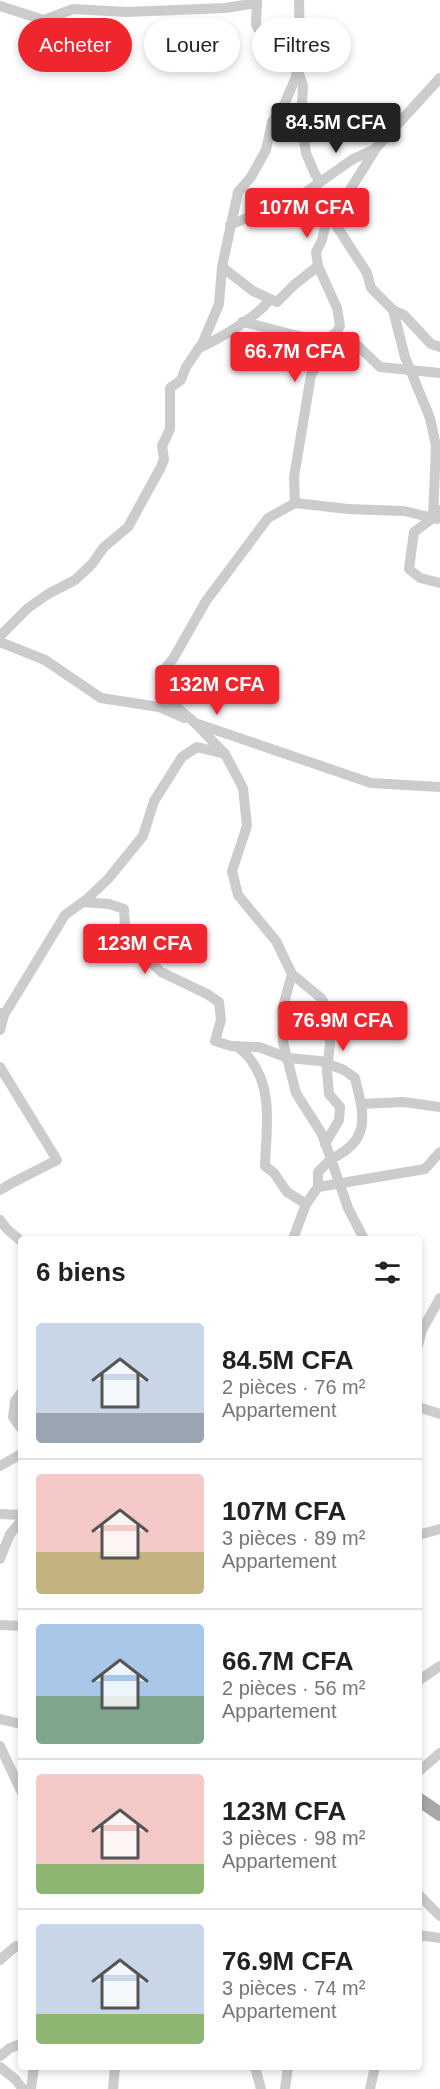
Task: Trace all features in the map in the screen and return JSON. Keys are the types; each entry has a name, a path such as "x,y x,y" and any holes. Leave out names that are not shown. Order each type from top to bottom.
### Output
{"main road":[{"path":"422,1802 440,1814"}],"street":[{"path":"299,0 299,18"},
{"path":"0,6 44,20 74,9 127,12 225,8 257,2 256,18"},
{"path":"0,636 28,608 75,580 92,564 104,547 135,518 164,459 162,446 170,429 170,388 181,380 219,304 222,267 238,192 251,177 266,150 272,122 284,105 296,72"},
{"path":"299,72 303,86 301,120 306,153 320,182"},
{"path":"295,503 294,477 311,375 340,326 337,308 318,266 316,252 322,240 328,213 348,193 375,149 440,78"},
{"path":"230,225 247,218 262,206 296,199 353,159 375,149"},
{"path":"296,199 328,213 367,273 371,288 393,310 404,315 431,344 440,347"},
{"path":"222,267 253,291 277,302 318,266"},
{"path":"198,349 214,342 263,309 269,300"},
{"path":"393,310 410,370 430,418 436,446 438,516"},
{"path":"242,322 284,331 305,339 326,341 334,334"},
{"path":"334,334 357,345 380,367 440,373"},
{"path":"326,1144 339,1120 340,1107 329,1094 327,1064 330,1044 330,1012 321,998 292,974 276,942 238,895 232,871 248,825 243,788 225,754 171,702 171,678 163,671 173,659 206,601 268,518 295,503 348,510 404,511 438,516"},
{"path":"438,516 414,532 409,569 420,578 440,583"},
{"path":"0,642 45,660 101,698 159,707 195,723 371,783 440,787"},
{"path":"0,1030 2,1014 65,915 108,879 143,836 154,801 182,758 197,747 225,754"},
{"path":"83,902 109,904 124,909 125,928 129,941 161,972 219,1002 221,1020 215,1041 237,1046 259,1047 288,1058 320,1061 354,1078 363,1110 360,1136 347,1152 332,1159 318,1172 318,1187 306,1204 294,1236"},
{"path":"292,974 282,1010 283,1042 296,1093 312,1116 326,1144 348,1208 362,1236"},
{"path":"237,1046 251,1060 264,1084 267,1119 265,1166 274,1173 287,1192 306,1204"},
{"path":"0,1067 57,1161 0,1190"},
{"path":"361,1104 403,1102 440,1107"},
{"path":"318,1187 425,1169 440,1152"},
{"path":"0,1220 18,1238"},
{"path":"422,1330 440,1298"},
{"path":"18,1397 15,1401 13,1418 18,1424"},
{"path":"422,1408 440,1414"},
{"path":"0,1466 18,1456"},
{"path":"0,1514 18,1515"},
{"path":"0,1559 10,1534 18,1525"},
{"path":"422,1533 440,1529"},
{"path":"0,1625 18,1626"},
{"path":"422,1678 440,1666"},
{"path":"0,1719 18,1723"},
{"path":"0,1746 18,1785"},
{"path":"422,1769 440,1753"},
{"path":"422,1898 440,1916"},
{"path":"422,1936 440,1938"},
{"path":"0,1960 16,1946 18,1947"},
{"path":"0,2056 18,2045"},
{"path":"0,2067 23,2089"},
{"path":"31,2089 34,2070"},
{"path":"113,2089 115,2070"},
{"path":"256,2070 261,2089"},
{"path":"285,2089 288,2070"},
{"path":"370,2089 374,2070"}]}
